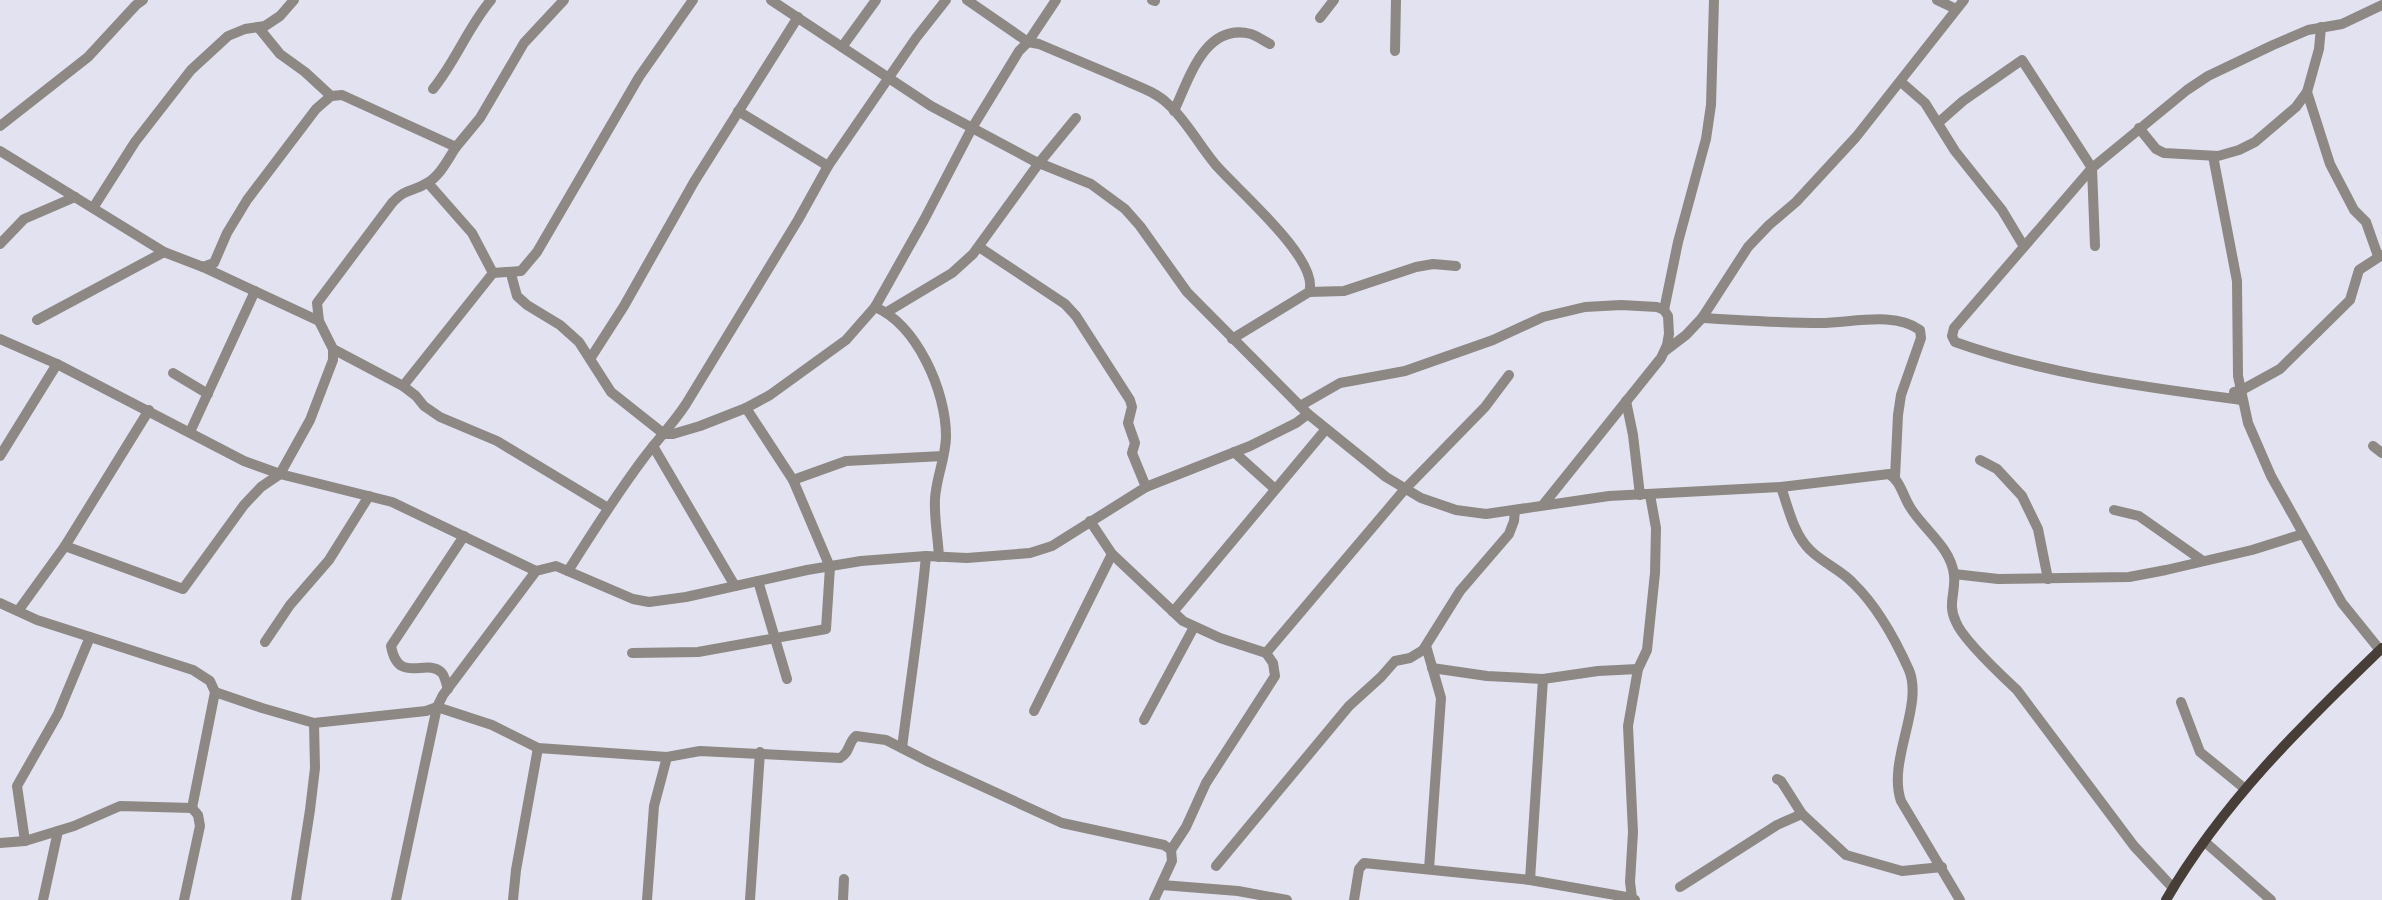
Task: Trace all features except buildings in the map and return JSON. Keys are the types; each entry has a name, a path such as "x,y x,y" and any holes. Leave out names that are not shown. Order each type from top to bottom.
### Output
{"main road":[{"path":"2166,900 2244,788 2272,756 2381,649"}],"street":[{"path":"93,208 134,142 191,70 228,36 245,29 265,26 280,16 294,0"},
{"path":"433,89 448,71 477,16 491,0"},
{"path":"64,546 183,589 244,504 261,487 280,474 310,420 325,385 333,360 333,349 319,321 317,303 392,203 402,192 428,183 438,174 456,147 480,118 524,43 564,0"},
{"path":"493,274 511,274 521,271 537,252 639,77 693,0"},
{"path":"771,0 931,106 1039,163 1091,184 1125,209 1140,226 1187,292 1308,414 1386,478 1421,498 1456,510 1486,514 1609,496 1781,487 1889,474 1895,477"},
{"path":"842,47 876,0"},
{"path":"568,571 608,508 653,446 664,434 686,404 798,220 828,166 889,78 946,0"},
{"path":"967,0 1028,42 1039,44 1151,92 1169,104 1214,164 1245,198 1276,224 1296,253 1310,281 1309,292"},
{"path":"511,274 517,296 527,305 560,325 579,342 612,392 664,434 673,434 700,426 746,408 775,392 846,340 875,306 924,220 972,128 1019,51 1028,42 1056,0"},
{"path":"1320,18 1334,0"},
{"path":"1396,0 1396,51"},
{"path":"1664,310 1678,242 1706,139 1711,105 1714,0"},
{"path":"1937,0 1956,10"},
{"path":"1665,351 1686,335 1702,318 1756,237 1796,202 1856,137 1901,82 1964,0"},
{"path":"0,126 88,57 136,2"},
{"path":"2307,92 2330,164 2354,210 2366,222 2380,256 2359,270 2350,300 2280,369 2241,395 2212,396 2112,383 2015,362 1955,342 1952,336 1954,328 2024,245 2092,168 2139,128 2208,76 2308,30 2342,24 2381,9"},
{"path":"590,359 738,111 798,17"},
{"path":"258,27 280,54 305,72 331,96"},
{"path":"2139,128 2156,149 2164,153 2212,156 2238,150 2255,142 2296,107 2307,92 2319,49 2321,27"},
{"path":"1174,111 1202,52 1216,38 1225,34 1250,34 1270,44"},
{"path":"1938,123 1963,101 2022,60 2092,168 2095,246"},
{"path":"1901,82 1925,103 1955,151 2002,210 2024,245"},
{"path":"203,267 214,263 227,233 247,200 316,109 331,96 342,95 456,147"},
{"path":"738,111 828,166"},
{"path":"887,312 952,273 979,247 1039,163 1076,118"},
{"path":"0,151 164,252 203,267 319,321"},
{"path":"2212,156 2237,281 2241,395 2257,446 2303,534 2342,603 2353,619 2381,649"},
{"path":"428,183 472,233 493,274"},
{"path":"0,244 24,219 75,197"},
{"path":"979,247 1065,304 1076,316 1130,400 1132,408 1128,423 1135,443 1132,453 1146,487"},
{"path":"37,320 164,252"},
{"path":"1232,339 1309,292 1344,291 1416,267 1433,264 1456,266"},
{"path":"404,386 493,274"},
{"path":"190,432 255,291"},
{"path":"1300,406 1340,383 1405,371 1493,340 1543,317 1557,313 1585,307 1621,305 1657,307 1664,310 1668,316 1669,334 1665,351 1657,365 1626,401 1543,505"},
{"path":"875,306 887,312 894,318 916,344 934,378 943,404 946,437 935,500 939,557"},
{"path":"1702,318 1821,323 1888,321 1912,324 1920,330 1921,338 1901,394 1898,415 1895,477 1910,508 1949,559 1954,574 1950,605 1956,625 1997,672 2017,690 2134,846 2173,888"},
{"path":"0,339 57,364 244,461 280,474 392,502 536,571"},
{"path":"333,349 404,386 416,396 424,406 440,417 497,441 608,508"},
{"path":"0,456 57,364"},
{"path":"173,373 208,394"},
{"path":"1266,653 1405,489 1485,407 1509,376"},
{"path":"1354,900 1359,869 1364,863 1530,880 1633,899 1630,882 1632,800 1628,726 1638,669 1647,650 1655,573 1656,528 1645,495 1626,401"},
{"path":"632,653 698,652 774,637 826,629 830,567 793,480 746,408"},
{"path":"18,611 64,546 148,410"},
{"path":"396,900 437,707 448,689 536,571 556,566 633,599 649,602 686,597 861,561 926,556 967,558 1030,553 1052,546 1146,487 1234,452 1296,423 1308,414"},
{"path":"1173,612 1326,429"},
{"path":"653,446 735,586"},
{"path":"2373,446 2382,453"},
{"path":"1234,452 1275,489"},
{"path":"793,480 846,461 942,456"},
{"path":"1980,460 1997,469 2022,496 2038,529 2048,579"},
{"path":"1781,487 1791,516 1809,550 1854,583 1893,637 1909,671 1913,681 1912,698 1904,734 1898,792 1960,900"},
{"path":"265,642 290,605 329,560 369,496"},
{"path":"1216,866 1349,706 1381,677 1395,661 1414,656 1426,646 1460,591 1509,534 1514,521 1514,510"},
{"path":"2114,510 2139,516 2202,561"},
{"path":"1090,521 1112,554 1173,612 1194,627 1220,638 1266,653 1273,663 1275,676 1206,783 1186,827 1171,850 1172,861 1154,900"},
{"path":"1954,574 1994,579 2129,577 2252,550 2303,534"},
{"path":"448,689 442,673 439,670 408,668 398,665 395,661 391,646 464,536"},
{"path":"1034,711 1112,554"},
{"path":"902,748 911,671 920,617 926,556"},
{"path":"758,582 787,679"},
{"path":"0,603 37,620 194,670 210,681 215,692 192,808"},
{"path":"1144,720 1194,627"},
{"path":"25,841 17,786 58,714 90,637"},
{"path":"1426,646 1441,698 1429,869"},
{"path":"1432,668 1487,676 1543,679 1598,671 1638,669"},
{"path":"1530,880 1543,679"},
{"path":"215,692 262,708 314,723 412,714 437,707 492,725 538,748 667,757 700,751 760,752 840,758 847,752 852,739 862,736 886,740 1062,822 1147,840 1164,845 1171,850"},
{"path":"2181,702 2200,752 2244,788"},
{"path":"296,900 315,768 314,723"},
{"path":"513,900 517,863 538,748"},
{"path":"750,900 760,752"},
{"path":"647,900 654,806 667,757"},
{"path":"1777,779 1780,781 1802,814 1846,855 1902,871 1942,867"},
{"path":"0,843 25,841 58,831 120,806 192,808 198,815 200,826 184,900"},
{"path":"1680,887 1777,825 1802,814"},
{"path":"43,900 58,831"},
{"path":"2205,842 2271,900"},
{"path":"843,900 844,879"},
{"path":"1162,885 1238,891 1287,900"}]}
